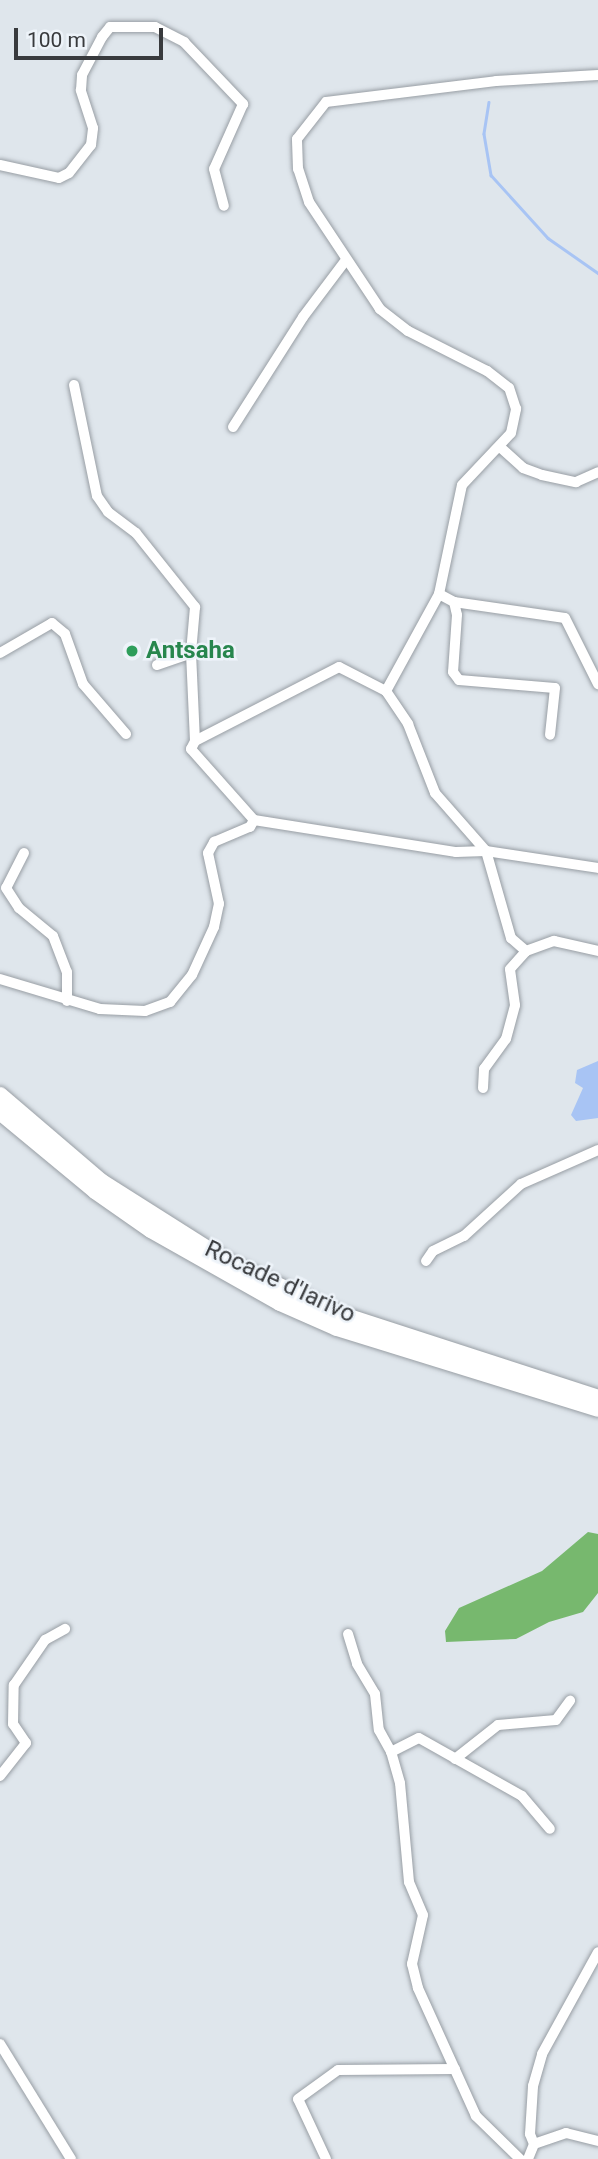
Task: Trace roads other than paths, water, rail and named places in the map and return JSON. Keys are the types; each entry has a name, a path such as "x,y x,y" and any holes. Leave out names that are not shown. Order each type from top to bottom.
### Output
{"main road":[{"name":"Rocade d'Iarivo","path":"0,1095 102,1182 228,1262 337,1313 598,1398"},
{"name":"Rocade d'Iarivo","path":"0,1112 95,1191 151,1230 281,1303 337,1328 598,1409"}],"street":[{"path":"0,165 59,178 69,173 91,145 93,128 81,90 82,75 102,37 110,27 155,27 184,42 243,104 214,169 224,206"},
{"path":"386,691 439,594 462,485 500,447 515,421 516,409 509,388 487,371 393,321 346,260 309,202 298,169 297,139 326,102 496,81 598,75"},
{"path":"233,427 303,317 346,260"},
{"path":"74,385 97,496 108,512 136,533 195,607 191,653 195,741 191,750 254,820 456,852 486,851 598,868"},
{"path":"500,447 523,468 542,475 576,482 598,472"},
{"path":"439,594 454,602 565,618 598,684"},
{"path":"454,602 453,673 460,680 555,688 550,734"},
{"path":"0,653 52,624 65,634 83,684 126,734"},
{"path":"157,665 191,653"},
{"path":"195,741 339,667 386,691 408,724 435,793 486,851 511,938 526,951"},
{"path":"0,979 82,1007 134,1012 170,1002 192,975 214,927 219,904 208,853 214,842 250,827 254,820"},
{"path":"24,853 6,888 19,908 53,936 67,972 67,1001"},
{"path":"483,1088 484,1069 506,1039 515,1005 510,969 526,951 554,941 598,951"},
{"path":"426,1261 433,1251 464,1236 521,1184 598,1150"},
{"path":"0,1776 26,1743 13,1724 14,1685 45,1640 65,1629"},
{"path":"348,1634 357,1664 375,1694 379,1730 391,1752 400,1783 407,1872 423,1915 412,1964 418,1988 476,2116 520,2159"},
{"path":"455,1759 498,1725 556,1720 570,1701"},
{"path":"391,1752 419,1738 522,1796 550,1829"},
{"path":"528,2159 534,2144 530,2134 533,2086 542,2054 598,1952"},
{"path":"0,2044 71,2159"},
{"path":"326,2159 298,2099 338,2070 455,2069"},
{"path":"534,2144 565,2133 598,2141"}],"water":[{"path":"598,1061 598,1118 576,1121 571,1115 583,1088 575,1083 577,1070"}],"waterway":[{"path":"489,102 484,134 491,175 548,238 598,273"}],"place":[{"name":"Antsaha","path":"132,651"}]}
